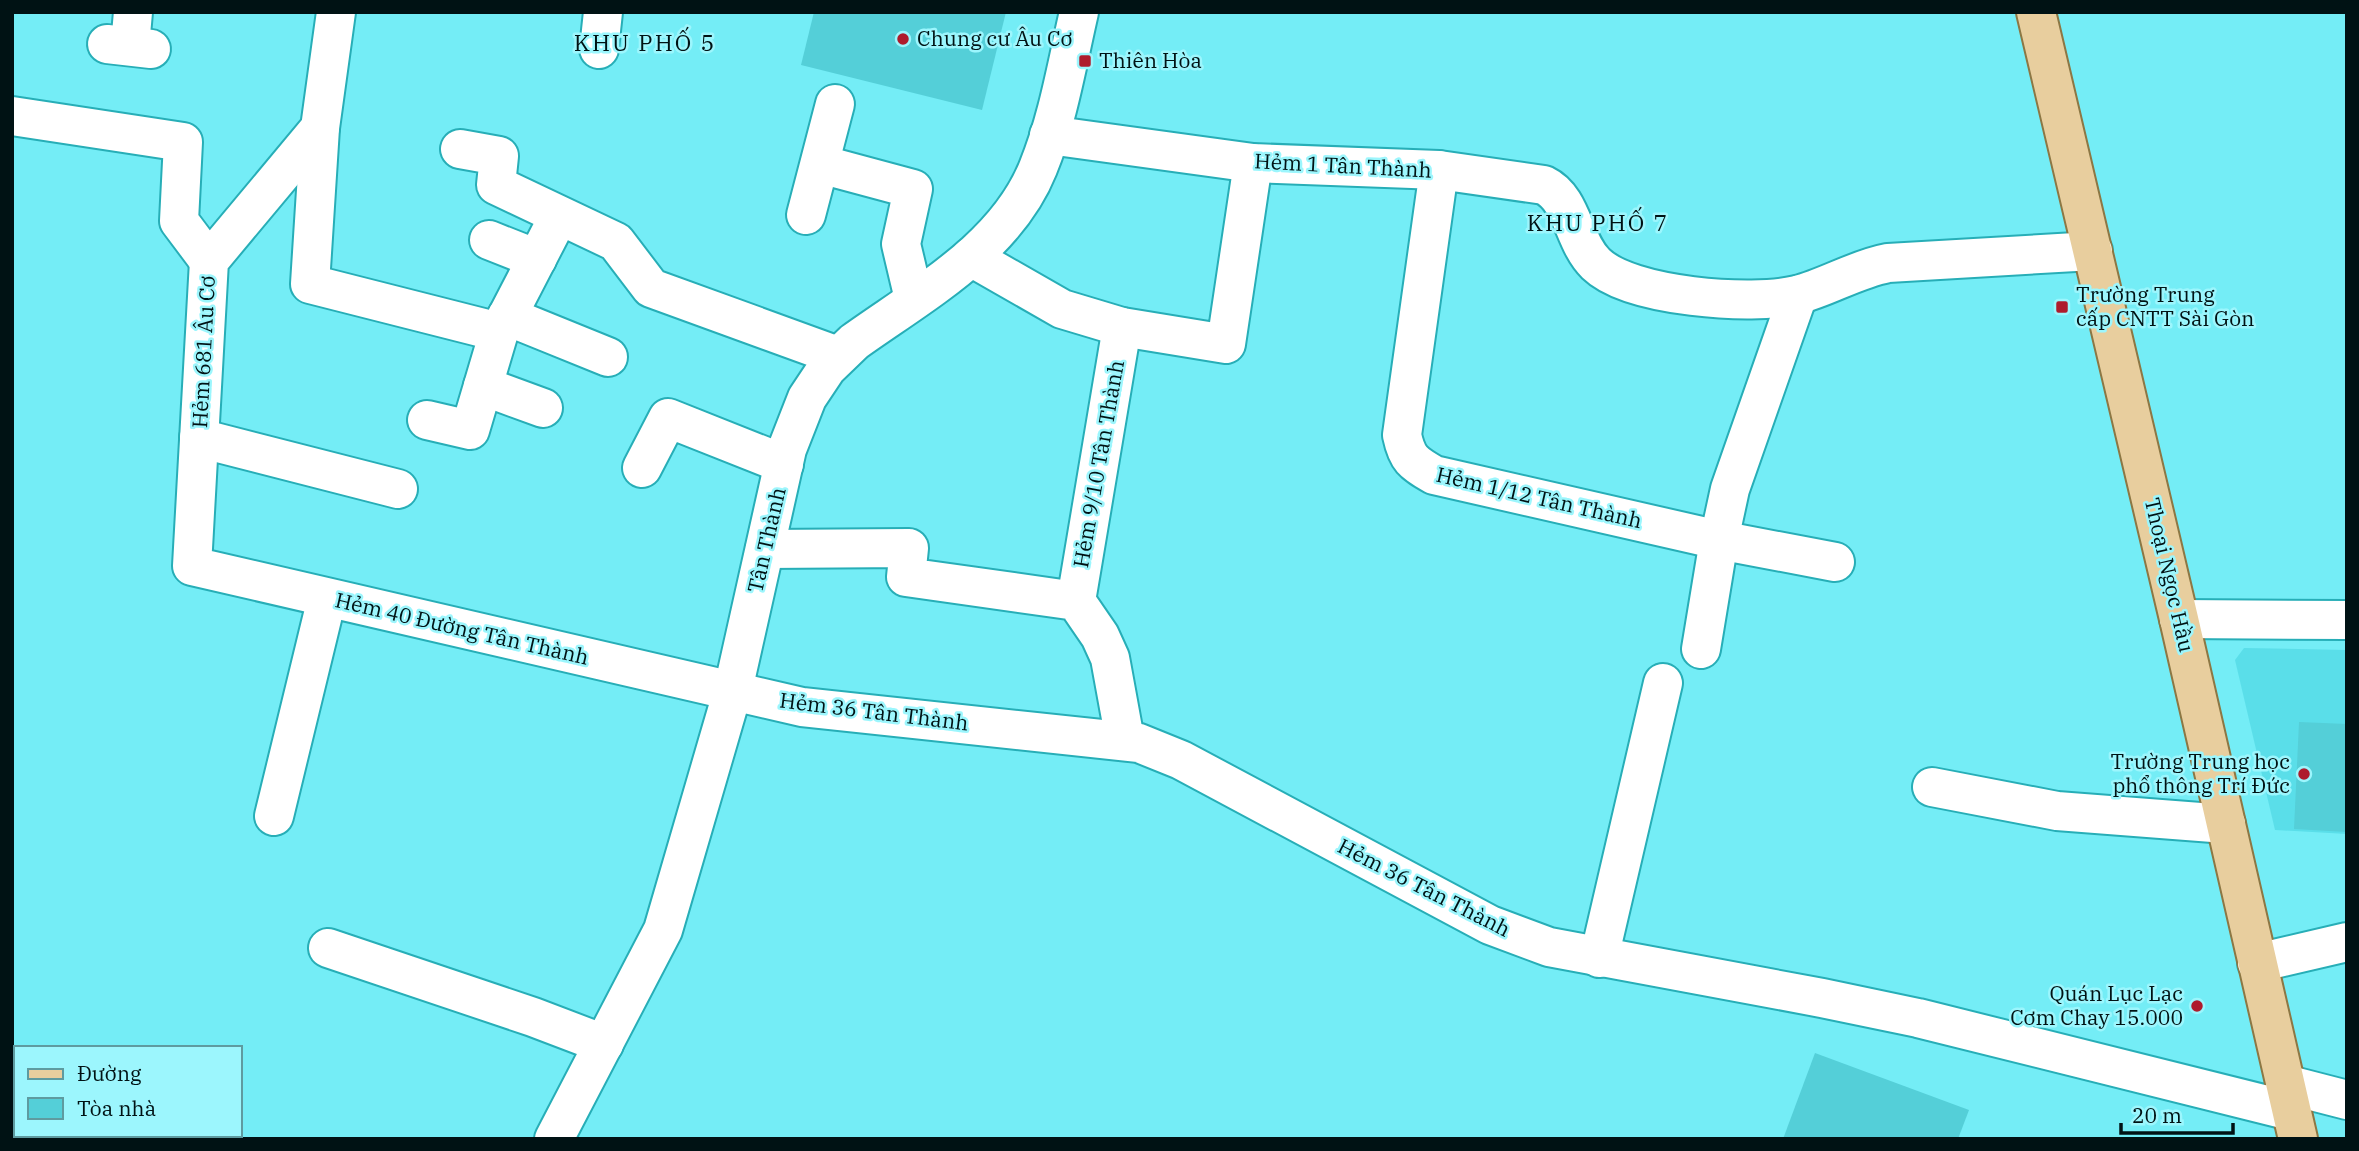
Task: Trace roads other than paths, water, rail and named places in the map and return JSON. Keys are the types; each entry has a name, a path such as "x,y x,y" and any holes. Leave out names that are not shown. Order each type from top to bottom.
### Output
{"main road":[{"name":"Thoại Ngọc Hầu","path":"2036,12 2179,618 2291,1111"}],"street":[{"path":"336,12 320,128 310,284 503,324 608,358"},
{"name":"Tân Thành","path":"554,1139 657,944 668,916 733,690 784,464 807,398 838,356 971,257 1013,213 1038,169 1079,12"},
{"path":"806,215 835,104"},
{"path":"12,116 183,142 179,221 209,261"},
{"name":"Hẻm 681 Âu Cơ","path":"192,566 209,261 320,128"},
{"name":"Hẻm 1 Tân Thành","path":"1049,135 1253,163 1439,170 1544,185 1553,189 1594,262 1614,276 1645,286 1712,299 1757,301 1798,295"},
{"path":"460,149 499,156 496,185 616,242 651,288 838,356"},
{"path":"971,257 1062,309 1122,327 1226,344 1253,163"},
{"path":"820,164 913,189 901,244 914,299"},
{"name":"Hẻm 1/12 Tân Thành","path":"1439,170 1402,435 1406,454 1417,466 1434,475 1719,540 1835,562"},
{"path":"427,420 470,430 503,324 559,216"},
{"path":"489,240 537,259"},
{"path":"1701,649 1730,489 1798,295 1888,263 2093,251"},
{"name":"Hẻm 9/10 Tân Thành","path":"1076,601 1122,327"},
{"path":"483,386 543,408"},
{"path":"642,468 668,418 784,464"},
{"path":"199,438 398,489"},
{"path":"765,549 909,548 906,577 1076,601 1100,636 1110,658 1125,740"},
{"name":"Hẻm 40 Đường Tân Thành","path":"192,566 733,690"},
{"path":"274,816 327,598"},
{"path":"2179,618 2347,620"},
{"path":"1599,958 1663,683"},
{"name":"Hẻm 36 Tân Thành","path":"733,690 802,706 1125,740 1154,748 1490,925 1549,947 1919,1018 2291,1111 2347,1100"},
{"path":"1932,787 2072,813 2226,824"},
{"path":"2257,963 2347,942"},
{"path":"328,948 533,1017 604,1044"}],"place":[{"name":"Chung cư Âu Cơ","path":"903,39"},
{"name":"Thiên Hòa","path":"1085,61"},
{"name":"Trường Trung cấp CNTT Sài Gòn","path":"2062,307"},
{"name":"Trường Trung học phổ thông Trí Đức","path":"2304,774"},
{"name":"Quán Lục Lạc Cơm Chay 15.000","path":"2197,1006"}],"district":[{"name":"KHU PHỐ 5","path":"645,43"},
{"name":"KHU PHỐ 7","path":"1598,223"}]}
